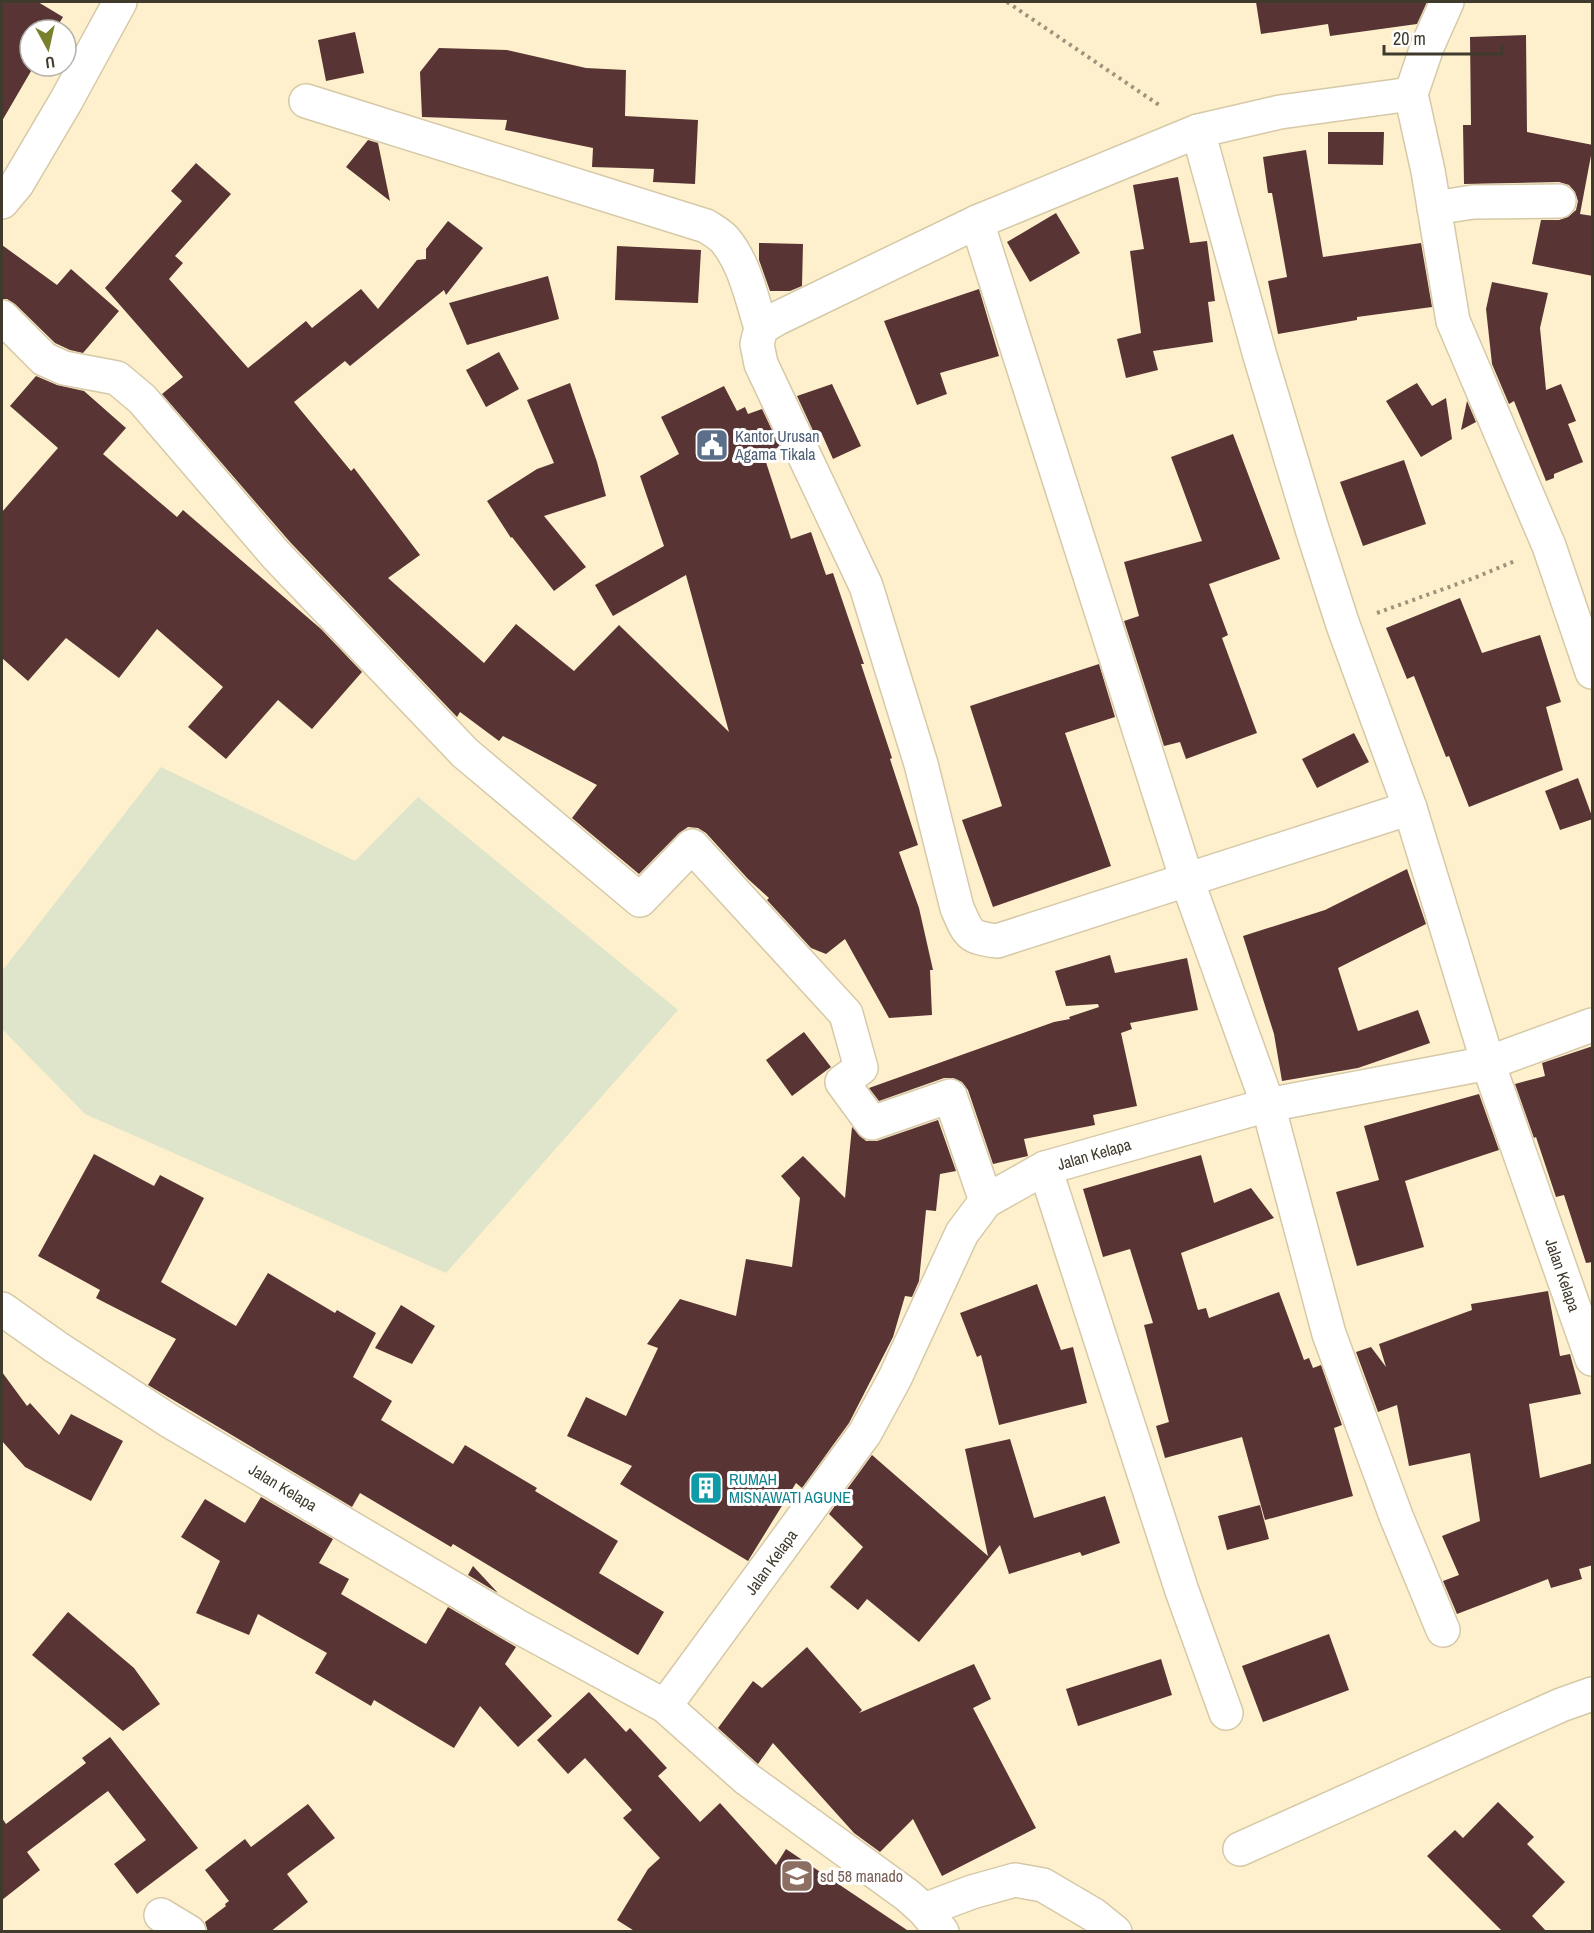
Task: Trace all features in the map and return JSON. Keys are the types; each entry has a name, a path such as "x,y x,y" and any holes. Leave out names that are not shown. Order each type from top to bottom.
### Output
{"street":[{"path":"2,202 17,184 66,101 120,2"},
{"path":"1447,2 1427,47 1411,94 1434,208 1453,321 1549,546 1593,672"},
{"path":"761,328 977,222 1198,131 1280,112 1411,94"},
{"path":"306,101 706,226 724,238 734,253 745,279 761,328 757,344 761,364 866,585 921,764 957,908 965,927 976,938 997,941 1410,808"},
{"path":"1198,131 1260,356 1343,625 1410,808 1488,1063 1593,1025"},
{"path":"1434,208 1473,202 1559,201"},
{"path":"977,222 1187,880 1268,1105 1329,1334 1396,1516 1443,1630"},
{"path":"2,317 44,358 64,368 117,378 142,399 276,555 465,753 640,900 692,846 846,1014 861,1068 842,1082 872,1123 950,1096 986,1201"},
{"name":"Jalan Kelapa","path":"665,1706 865,1433 895,1378 962,1233 986,1201 1045,1168 1268,1105 1488,1063 1593,1359"},
{"path":"1045,1168 1182,1591 1226,1713"},
{"name":"Jalan Kelapa","path":"2,1309 168,1420 517,1626 665,1706 747,1779 933,1921"},
{"path":"1240,1849 1561,1705 1593,1694"},
{"path":"933,1921 972,1892 1015,1880 1043,1885 1094,1915 1115,1932"},
{"path":"161,1915 189,1932"}],"path":[{"path":"1006,2 1198,131"},
{"path":"1343,625 1474,578 1549,546"}],"green space":[{"path":"161,767 355,861 418,797 678,1010 446,1273 85,1114 2,1029 2,971"}],"building":[{"path":"2,2 38,2 63,17 18,18 18,78 27,78 2,121"},
{"path":"1256,2 1427,2 1417,24 1330,36 1328,24 1261,34"},
{"path":"355,32 364,73 326,81 318,40"},
{"path":"1526,35 1527,132 1593,145 1580,214 1593,216 1593,276 1532,264 1541,220 1559,220 1568,217 1576,210 1578,201 1569,185 1559,182 1464,184 1463,125 1471,125 1470,37"},
{"path":"439,48 507,50 586,68 626,70 625,116 698,120 695,184 653,182 654,169 592,167 593,148 505,130 507,120 422,117 420,72"},
{"path":"1328,132 1384,132 1383,165 1328,164"},
{"path":"368,140 378,143 390,201 346,167"},
{"path":"1306,150 1323,257 1421,243 1432,307 1357,317 1357,320 1278,334 1268,281 1287,277 1272,193 1268,193 1263,157"},
{"path":"196,163 231,194 175,256 183,263 169,279 248,368 306,321 312,328 361,289 378,309 417,260 426,259 426,249 448,221 483,248 446,295 444,290 350,366 345,361 294,402 351,471 354,468 420,555 388,578 484,663 516,624 574,671 619,625 729,732 686,575 613,616 595,585 664,546 640,476 679,454 661,417 724,386 737,411 745,407 748,414 762,409 780,447 763,453 791,539 811,532 826,575 833,573 864,664 861,664 918,845 899,852 919,908 933,970 930,970 932,1015 889,1018 845,939 826,954 811,948 767,900 769,898 748,879 706,833 698,828 688,827 679,833 639,874 572,818 597,785 503,736 499,741 460,712 457,717 290,542 162,394 183,377 105,288 182,201 171,191"},
{"path":"1178,177 1190,243 1207,241 1215,301 1208,302 1213,342 1153,351 1158,370 1126,378 1117,339 1141,333 1130,251 1144,249 1133,185"},
{"path":"1056,213 1080,253 1030,282 1007,242"},
{"path":"759,243 803,244 802,286 790,291 770,291 759,260"},
{"path":"2,245 57,285 71,269 119,311 83,353 55,343 15,304 2,299"},
{"path":"617,246 701,250 698,303 615,300"},
{"path":"548,276 559,319 467,345 449,303"},
{"path":"1492,282 1548,293 1540,328 1546,390 1561,384 1576,421 1568,424 1583,462 1554,474 1554,478 1546,481 1514,401 1509,404 1492,364 1486,309"},
{"path":"979,289 999,356 940,373 947,394 917,405 884,321"},
{"path":"499,352 519,389 486,407 466,370"},
{"path":"36,376 57,385 84,391 126,428 103,454 177,517 183,510 321,629 362,672 312,729 278,700 226,759 188,727 223,687 157,629 119,678 66,638 28,681 2,658 2,512 58,448 10,406"},
{"path":"570,383 606,496 544,516 586,567 554,591 511,538 487,501 537,469 554,463 527,400"},
{"path":"1417,383 1432,406 1446,398 1452,439 1421,457 1386,401"},
{"path":"832,384 861,446 833,459 821,432 815,435 797,396"},
{"path":"1467,401 1476,422 1461,430"},
{"path":"1233,434 1280,559 1209,584 1228,635 1222,638 1257,733 1186,759 1180,742 1164,746 1124,621 1139,616 1124,562 1202,541 1171,457"},
{"path":"1404,460 1426,524 1363,546 1340,482"},
{"path":"1460,598 1482,653 1540,635 1561,702 1546,707 1563,770 1469,807 1449,756 1446,757 1414,676 1407,679 1386,628"},
{"path":"1099,664 1115,717 1065,733 1111,866 993,907 962,820 1002,806 970,706"},
{"path":"1354,733 1369,762 1317,788 1302,759"},
{"path":"1578,778 1593,819 1560,830 1545,791"},
{"path":"1407,869 1426,924 1338,968 1358,1031 1418,1010 1430,1043 1358,1068 1282,1081 1274,1034 1243,936 1325,910"},
{"path":"1110,955 1115,973 1187,958 1198,1010 1130,1023 1132,1029 1121,1033 1137,1106 1093,1115 1095,1125 1024,1139 1028,1156 993,1164 968,1090 962,1082 953,1078 944,1078 879,1101 869,1088 1099,1007 1098,1004 1066,1006 1055,971"},
{"path":"804,1032 831,1067 792,1096 766,1060"},
{"path":"1593,1046 1593,1262 1586,1263 1564,1195 1556,1197 1515,1084 1545,1076 1542,1063"},
{"path":"1479,1094 1499,1150 1405,1181 1424,1247 1357,1266 1336,1192 1379,1180 1364,1126"},
{"path":"938,1120 956,1171 940,1174 936,1211 926,1210 919,1281 912,1297 905,1296 893,1337 849,1423 802,1488 796,1483 748,1561 620,1484 632,1466 567,1436 586,1397 626,1416 658,1348 647,1344 680,1299 736,1316 746,1259 792,1267 800,1198 781,1176 803,1156 845,1198 852,1127 866,1141 877,1141"},
{"path":"94,1154 154,1186 160,1175 204,1198 161,1282 236,1326 268,1273 335,1313 337,1310 376,1333 353,1377 392,1401 381,1420 453,1464 465,1445 537,1488 535,1491 618,1541 599,1573 664,1612 638,1655 453,1544 451,1547 360,1493 352,1507 148,1385 176,1339 96,1298 100,1290 38,1256"},
{"path":"1201,1155 1214,1203 1251,1188 1274,1218 1181,1253 1198,1310 1206,1308 1209,1318 1279,1292 1304,1360 1309,1358 1313,1368 1321,1365 1342,1425 1334,1428 1353,1496 1265,1520 1242,1437 1165,1458 1156,1426 1169,1422 1144,1325 1153,1323 1130,1249 1103,1257 1083,1189"},
{"path":"1037,1284 1061,1350 1073,1347 1087,1403 999,1425 981,1355 977,1357 960,1313"},
{"path":"1548,1291 1560,1356 1570,1354 1581,1394 1529,1404 1540,1478 1593,1463 1593,1565 1579,1569 1582,1579 1551,1588 1548,1579 1457,1614 1443,1581 1459,1575 1442,1536 1480,1521 1470,1453 1409,1466 1397,1405 1378,1412 1356,1352 1371,1347 1386,1367 1379,1344 1472,1310 1471,1304"},
{"path":"401,1305 435,1326 412,1364 375,1348"},
{"path":"2,1372 27,1406 30,1403 59,1435 71,1414 123,1441 91,1501 25,1467 2,1441"},
{"path":"1010,1439 1034,1518 1105,1496 1120,1543 1082,1556 1080,1552 1009,1574 1000,1545 919,1642 867,1599 858,1610 830,1587 863,1547 829,1514 872,1455 988,1556 965,1449"},
{"path":"261,1497 333,1539 319,1563 349,1579 341,1594 426,1644 448,1607 516,1647 505,1664 552,1716 518,1747 480,1706 454,1748 374,1700 371,1706 315,1673 327,1653 258,1614 249,1635 196,1613 220,1561 181,1537 205,1499 245,1523"},
{"path":"1260,1505 1269,1539 1227,1550 1218,1516"},
{"path":"473,1566 498,1593 468,1575"},
{"path":"68,1612 134,1668 160,1704 123,1731 32,1655"},
{"path":"1329,1634 1349,1690 1263,1722 1242,1666"},
{"path":"807,1647 862,1710 859,1713 974,1664 991,1699 973,1708 1036,1828 942,1876 913,1819 880,1852 854,1833 773,1743 758,1764 718,1728 753,1681 762,1688"},
{"path":"1161,1659 1172,1695 1078,1726 1066,1689"},
{"path":"589,1692 626,1732 630,1728 667,1768 658,1776 700,1822 720,1803 776,1865 786,1849 910,1932 636,1932 617,1920 648,1869 660,1858 623,1818 632,1810 585,1758 568,1774 537,1740"},
{"path":"110,1737 198,1848 137,1894 114,1864 146,1840 108,1791 27,1852 40,1870 2,1900 2,1818 6,1824 86,1763 82,1758"},
{"path":"1498,1802 1534,1837 1527,1844 1565,1882 1532,1916 1547,1932 1503,1932 1427,1856 1455,1830 1463,1838"},
{"path":"308,1804 335,1838 287,1874 308,1902 270,1932 208,1932 205,1922 229,1901 205,1870 245,1839 251,1847"}],"place":[{"name":"Kantor Urusan Agama Tikala","path":"712,445"},
{"name":"RUMAH MISNAWATI AGUNE","path":"706,1488"},
{"name":"sd 58 manado","path":"797,1876"}]}
